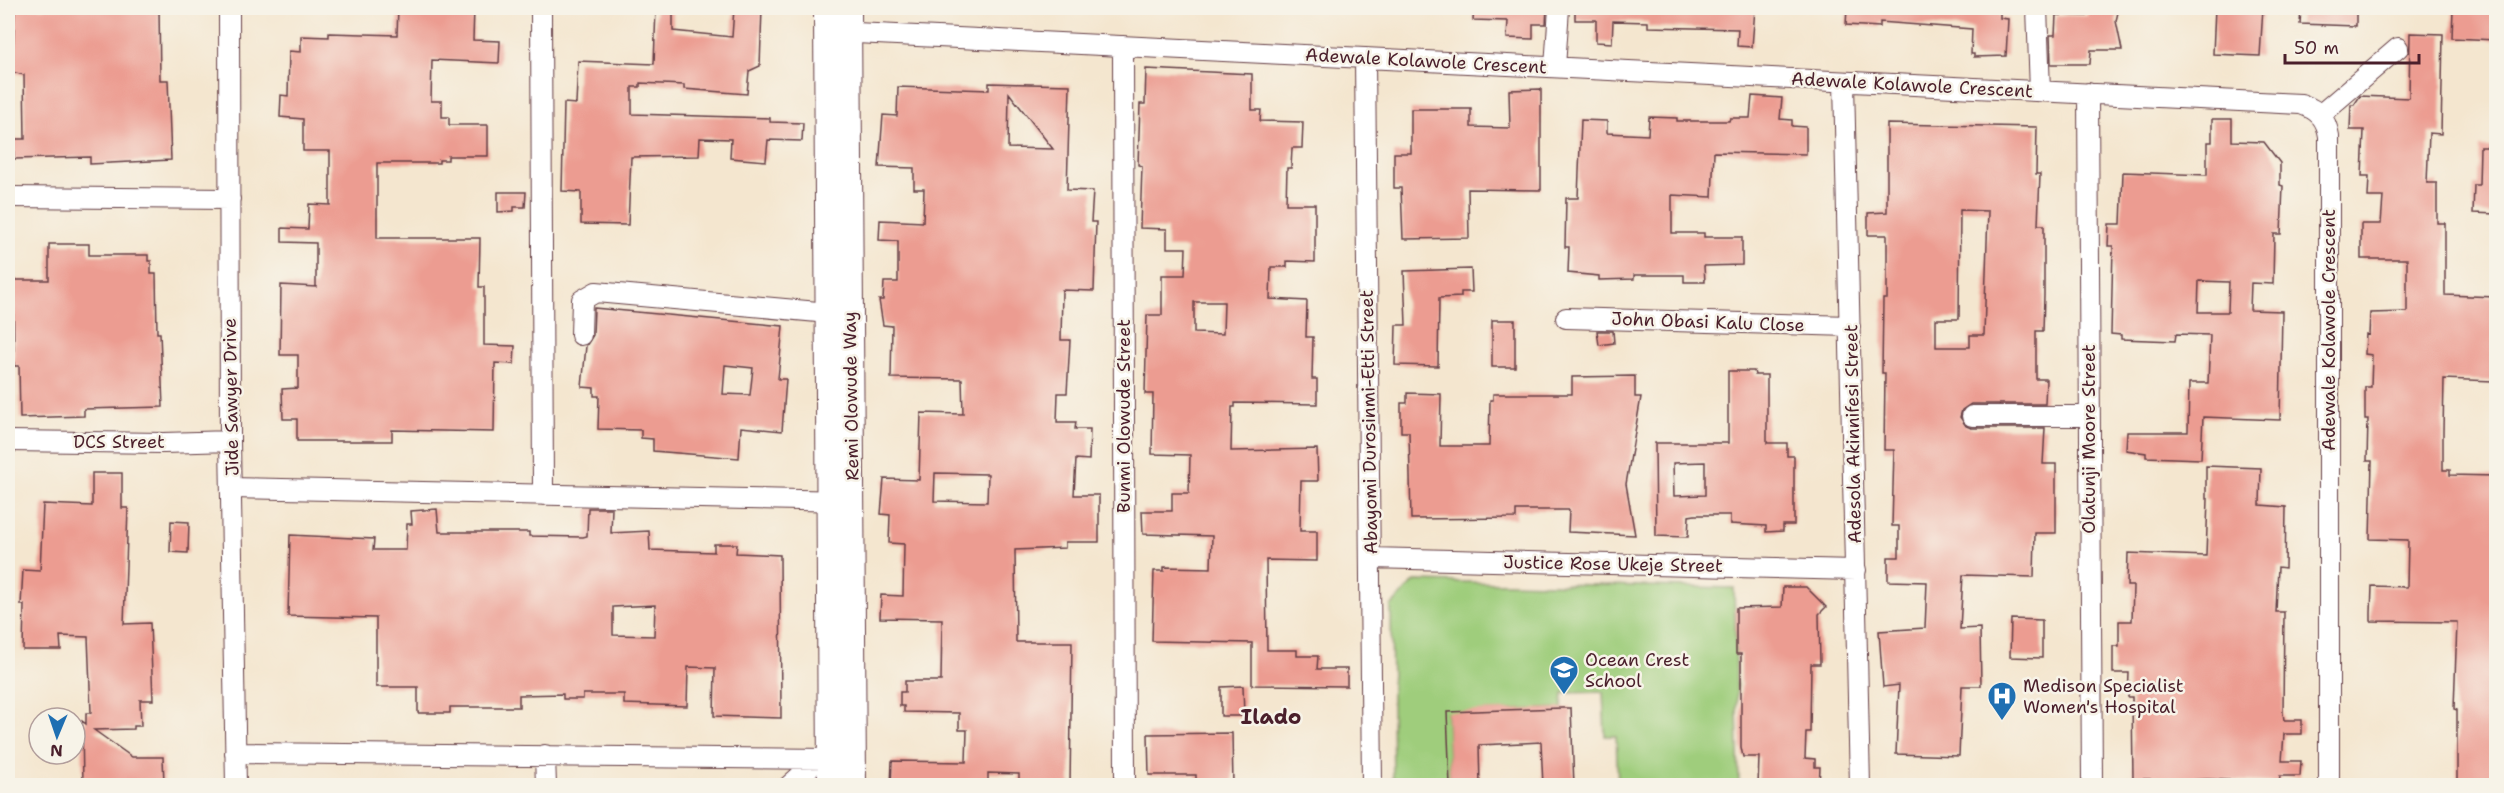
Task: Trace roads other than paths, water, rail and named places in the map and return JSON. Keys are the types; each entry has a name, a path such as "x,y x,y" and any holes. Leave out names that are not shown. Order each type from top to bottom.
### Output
{"main road":[{"name":"Remi Olowude Way","path":"837,20 829,313 841,501 853,786"},
{"name":"Remi Olowude Way","path":"831,786 825,759 841,501 837,20"}],"street":[{"name":"Jide Sawyer Drive","path":"229,8 230,441 236,786"},
{"path":"541,8 543,495"},
{"path":"1555,67 1558,8"},
{"path":"2037,8 2040,91"},
{"name":"Adewale Kolawole Crescent","path":"837,20 1123,46 2301,104 2321,114 2329,136 2329,786"},
{"name":"Bunmi Olowude Street","path":"1123,46 1125,786"},
{"path":"2321,114 2398,48"},
{"name":"Abayomi Durosinmi-Etti Street","path":"1365,58 1371,786"},
{"name":"Adesola Akinnifesi Street","path":"1844,82 1860,786"},
{"name":"Olatunji Moore Street","path":"2088,93 2091,786"},
{"path":"8,197 230,199"},
{"path":"581,335 582,300 596,292 829,313"},
{"name":"John Obasi Kalu Close","path":"1566,318 1850,326"},
{"path":"1972,416 2089,416"},
{"name":"DCS Street","path":"8,441 164,443 230,441"},
{"path":"232,488 841,501"},
{"name":"Justice Rose Ukeje Street","path":"1370,558 1856,570"},
{"path":"235,753 825,759"},
{"path":"545,755 546,786"},
{"path":"789,786 825,759"}],"place":[{"name":"Ocean Crest School","path":"1564,696"},
{"name":"Medison Specialist Women's Hospital","path":"2002,722"}],"district":[{"name":"Ilado","path":"1271,717"}]}
